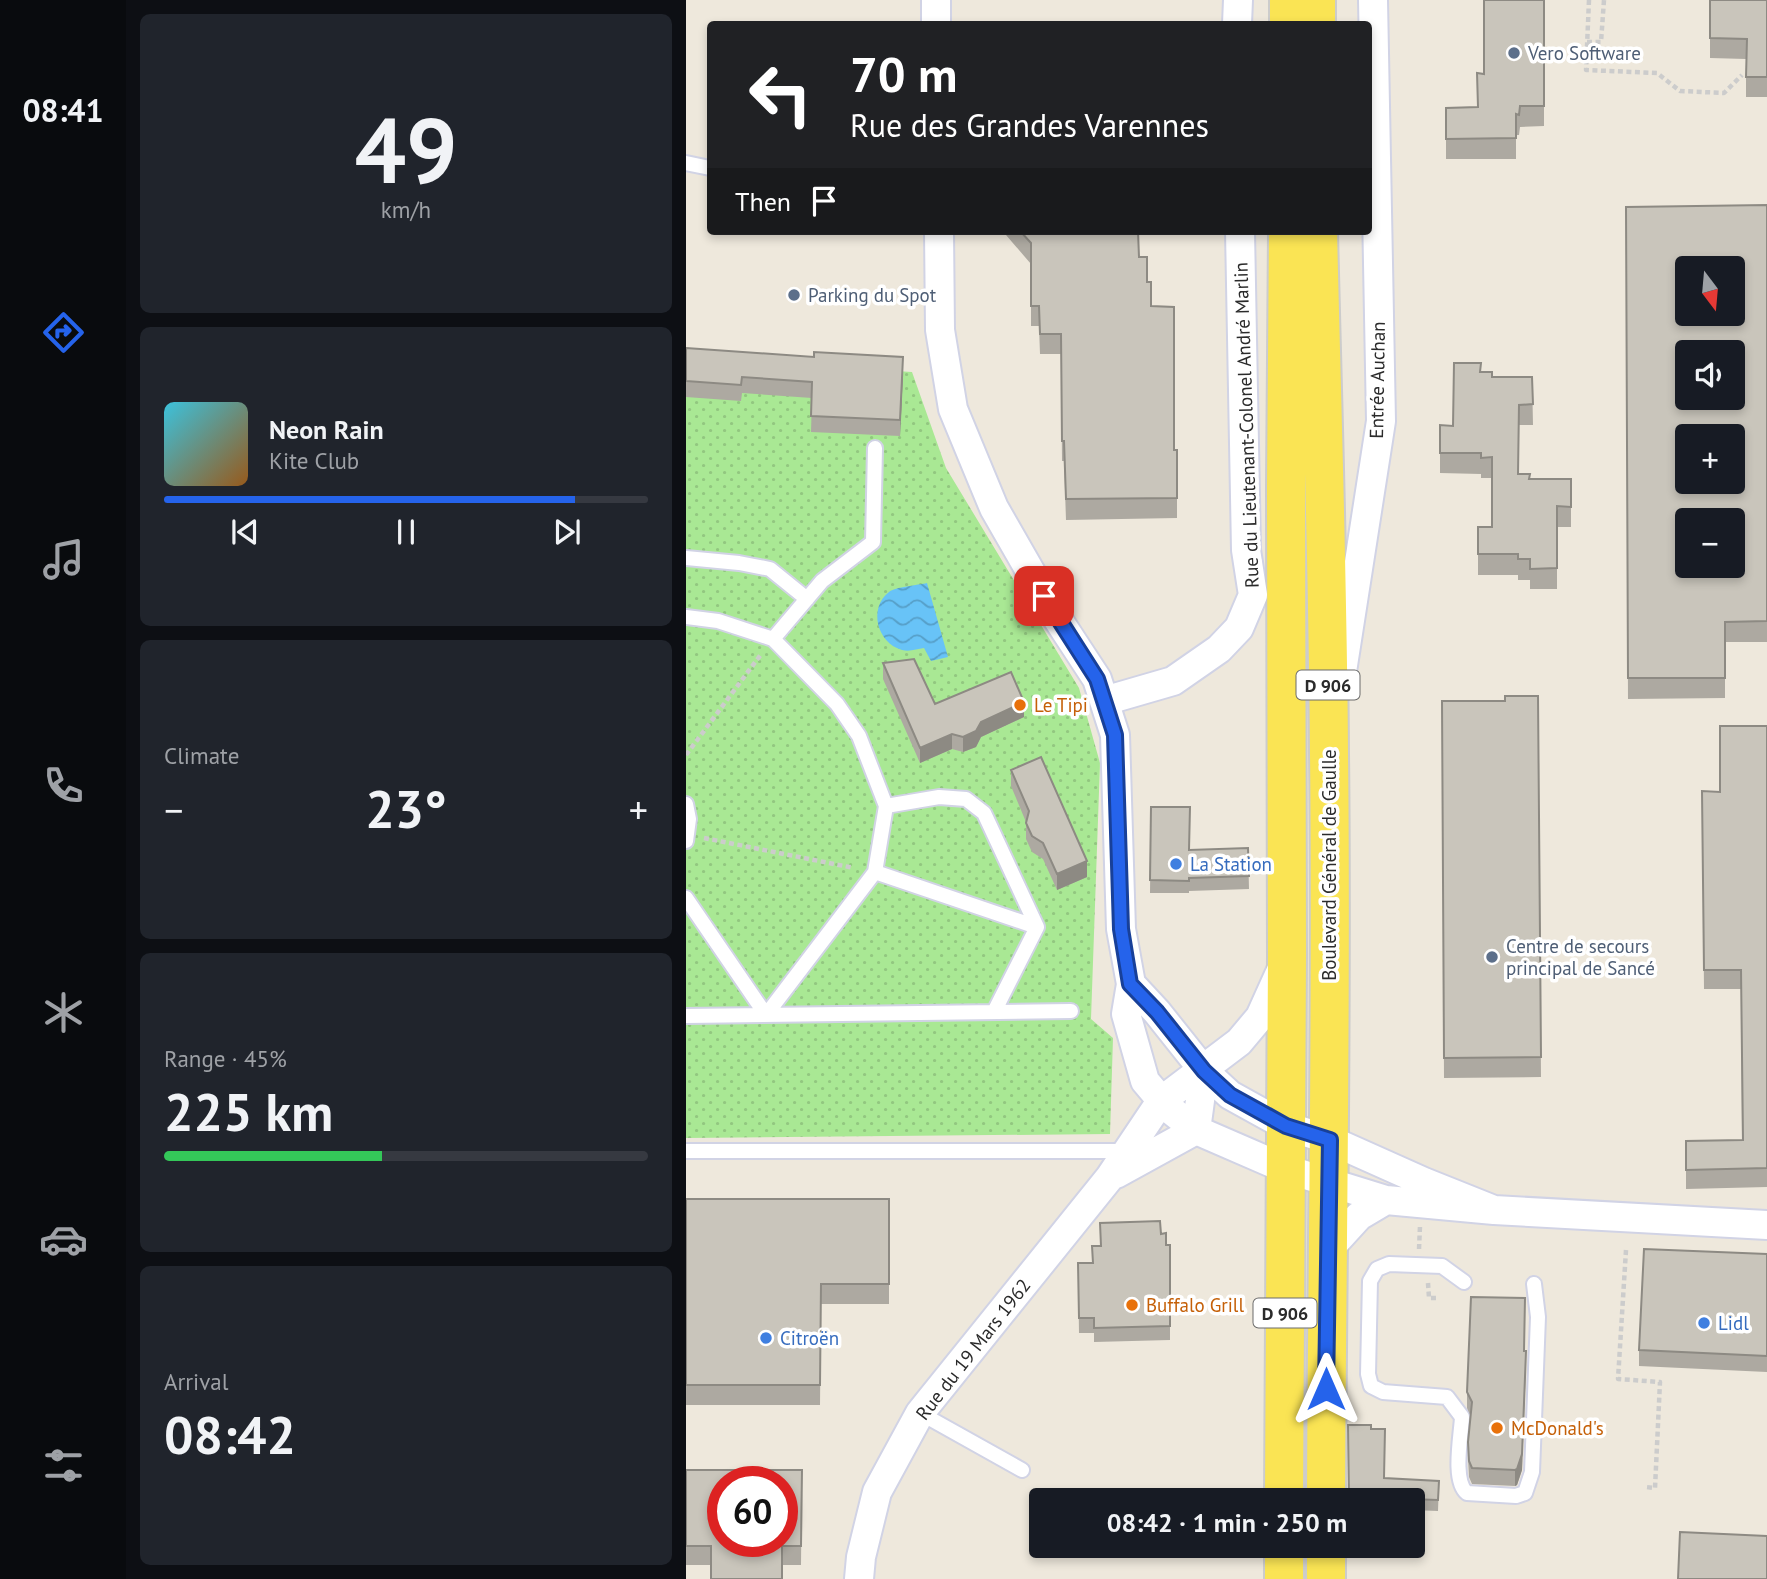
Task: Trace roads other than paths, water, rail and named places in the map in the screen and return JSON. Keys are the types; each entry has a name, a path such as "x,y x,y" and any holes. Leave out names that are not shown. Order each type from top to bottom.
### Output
{"main road":[{"name":"D 906","path":"1284,1488 1288,235"},
{"name":"Boulevard Général de Gaulle","path":"1318,235 1329,757 1330,1140 1326,1488"},
{"path":"1284,1558 1284,1579"},
{"path":"1326,1558 1326,1579"}],"street":[{"path":"1237,21 1238,0"},
{"name":"Entrée Auchan","path":"1329,757 1381,421 1373,0"},
{"path":"939,235 940,330 953,409 994,508 1057,618 1097,679 1115,735 1121,929 1130,984 1126,1014 1145,1081 1161,1101 1196,1130 1286,1170 1386,1200 1494,1210 1767,1225"},
{"name":"Rue du Lieutenant-Colonel André Marlin","path":"1104,701 1172,681 1219,649 1239,628 1253,595 1246,550 1240,235"},
{"name":"Rue du 19 Mars 1962","path":"859,1579 861,1557 877,1492 920,1413 1110,1177 1161,1101 1240,1042 1260,1017 1287,956"},
{"path":"1130,984 1157,1012 1204,1071 1230,1095 1286,1126 1330,1140 1494,1210"},
{"path":"1196,1130 1204,1071"},
{"name":"Rue du 19 Mars 1962","path":"1110,1177 1196,1130"},
{"path":"1327,1251 1359,1216 1386,1200"}],"lane":[{"path":"686,163 707,168"},
{"path":"773,639 821,581 873,542 875,448"},
{"path":"686,558 770,569 807,599"},
{"path":"686,617 718,621 773,639 837,704 859,736 886,806 875,872 766,1015"},
{"path":"886,806 939,797 966,799 984,813 1037,927"},
{"path":"686,804 690,819 687,838"},
{"path":"875,872 1037,927"},
{"path":"686,898 766,1015"},
{"path":"994,1012 1037,927"},
{"path":"686,1016 1071,1011"},
{"path":"686,1151 1128,1151"},
{"path":"1464,1282 1442,1266 1389,1264 1377,1269 1370,1281 1368,1374 1371,1386 1383,1392 1447,1397 1462,1417 1458,1481 1463,1491 1516,1496 1525,1493 1532,1472 1538,1317 1534,1284"},
{"path":"920,1413 1022,1470"}],"water":[{"path":"927,583 948,657 931,661 924,648 905,651 893,646 881,633 877,616 883,599 892,590"}],"place":[{"name":"Vero Software","path":"1514,53"},
{"name":"Parking du Spot","path":"794,295"},
{"name":"Le Tipi","path":"1020,705"},
{"name":"La Station","path":"1176,864"},
{"name":"Centre de secours principal de Sancé","path":"1492,957"},
{"name":"Buffalo Grill","path":"1132,1305"},
{"name":"Lidl","path":"1704,1323"},
{"name":"Citroën","path":"766,1338"},
{"name":"McDonald's","path":"1497,1428"}]}
